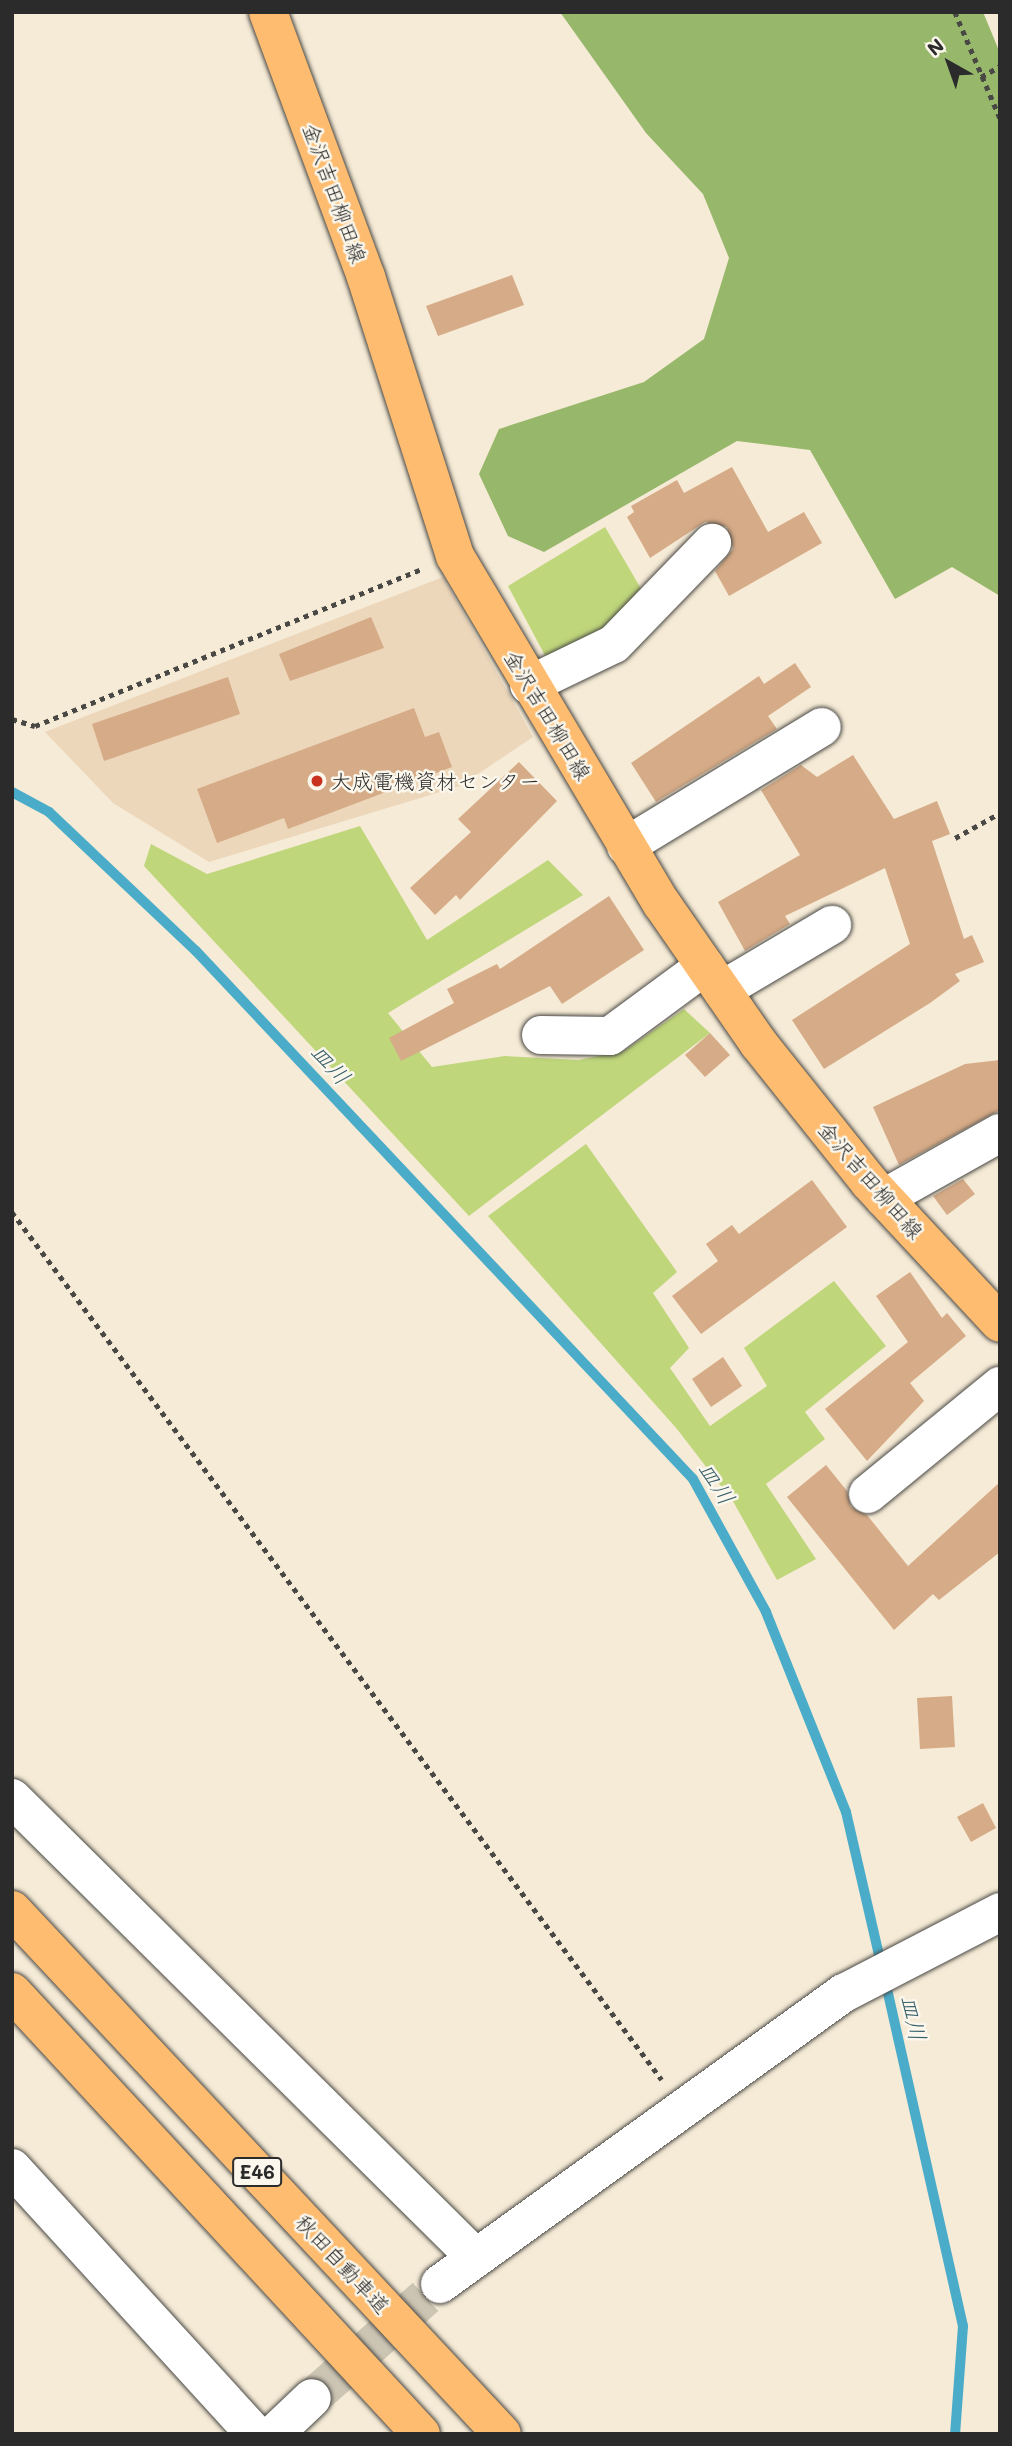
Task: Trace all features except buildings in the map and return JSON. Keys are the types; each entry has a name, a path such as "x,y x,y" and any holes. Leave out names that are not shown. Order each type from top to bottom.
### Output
{"main road":[{"name":"金沢吉田柳田線","path":"268,12 366,277 456,555 528,685 626,846 713,978 884,1198 1000,1323"},
{"name":"秋田自動車道","path":"12,1910 502,2434"},
{"name":"E46","path":"12,1992 421,2434"}],"street":[{"path":"528,685 614,644 712,543"},
{"path":"626,846 822,727"},
{"path":"541,1035 610,1036 713,978 832,925"},
{"path":"884,1198 1000,1133"},
{"path":"868,1494 1000,1386"},
{"path":"12,1798 474,2256"},
{"path":"440,2284 474,2256 681,2105 845,1993 1000,1912"},
{"path":"12,2168 255,2434"},
{"path":"274,2434 312,2398"}],"path":[{"path":"955,12 1000,118"},
{"path":"981,77 1000,66"},
{"path":"12,719 35,726 456,555"},
{"path":"955,838 1000,813"},
{"path":"12,1212 681,2105"}],"shaded area":[{"path":"443,577 533,737 460,786 209,862 113,803 45,732"}],"green space":[{"path":"560,12 983,12 1000,53 1000,596 952,567 895,599 810,450 737,441 544,552 508,536 479,474 499,429 644,382 704,339 729,258 703,194 646,133"},
{"path":"605,527 647,599 549,663 508,586"},
{"path":"360,826 427,940 548,860 583,895 388,1013 432,1067 505,1056 578,1060 624,1051 684,1009 710,1033 469,1216 144,866 151,844 207,874"},
{"path":"586,1144 677,1272 653,1293 689,1348 670,1368 710,1426 767,1386 744,1348 834,1281 886,1346 805,1412 825,1439 766,1484 816,1559 777,1580 734,1503 677,1429 488,1216"}],"waterway":[{"name":"皿川","path":"12,792 49,812 196,951 693,1479 766,1612 846,1812 881,1964"},
{"name":"皿川","path":"885,1980 963,2326 955,2434"}],"tunnel":[{"path":"312,2398 440,2284"}],"place":[{"name":"大成電機資材センター","path":"317,781"}]}
